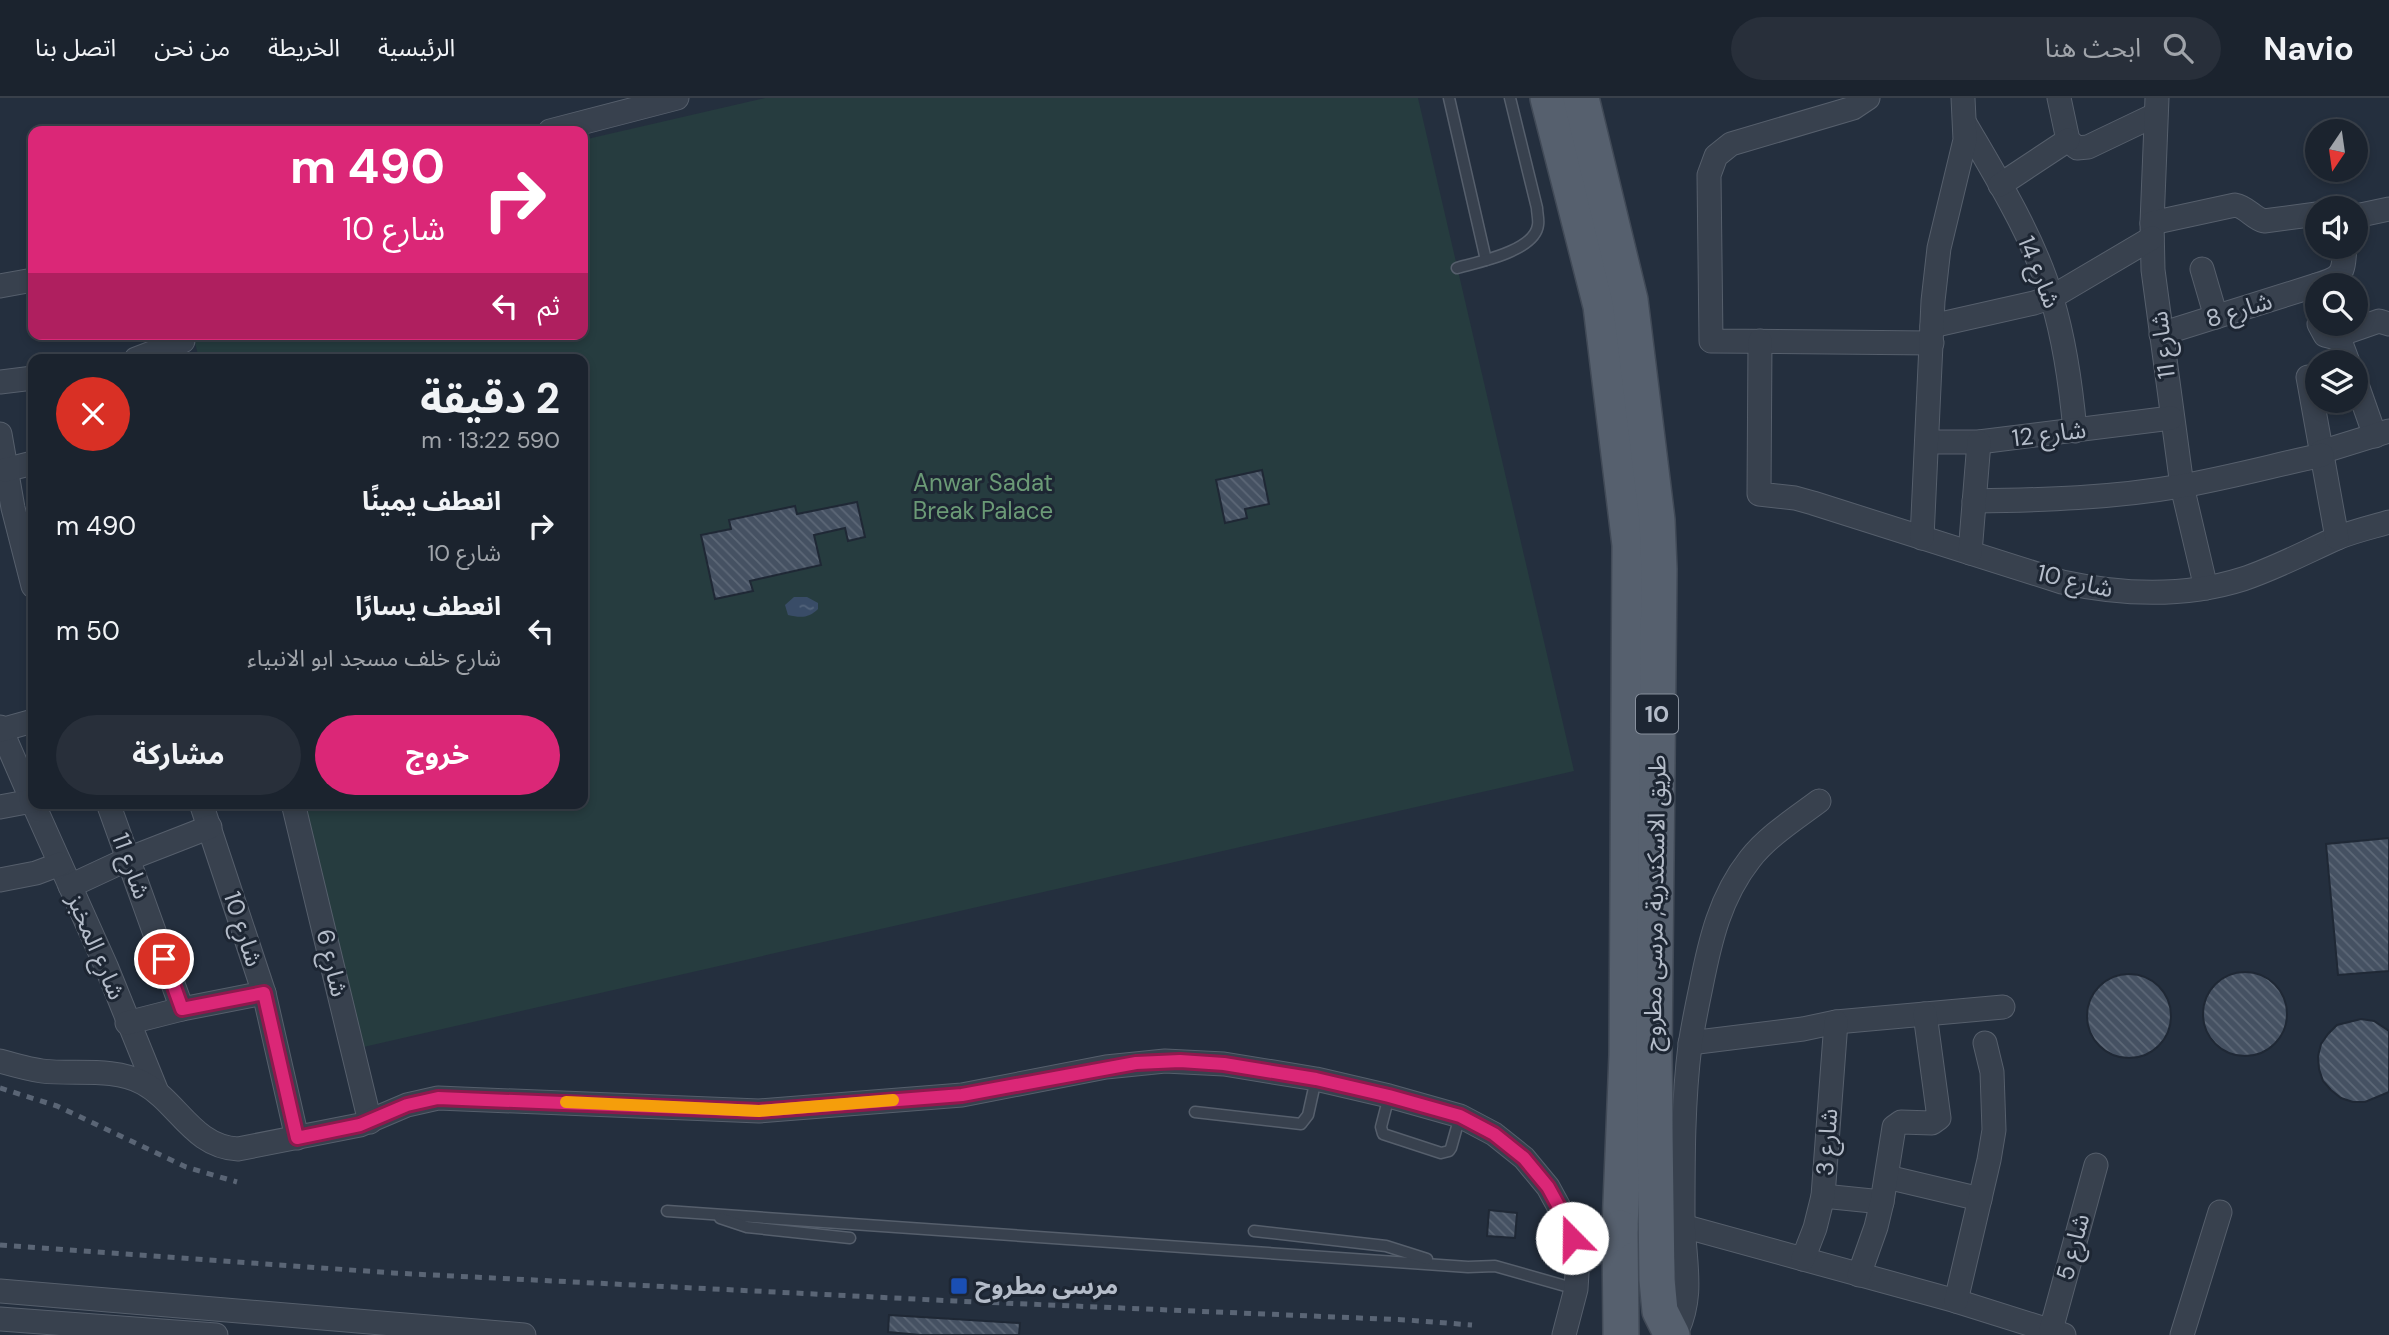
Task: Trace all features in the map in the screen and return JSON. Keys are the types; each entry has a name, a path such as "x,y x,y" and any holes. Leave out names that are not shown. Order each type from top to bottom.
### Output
{"main road":[{"name":"طريق الاسكندرية, مرسى مطروح","path":"1548,98 1601,306 1630,545 1627,1055 1619,1228 1622,1335"},
{"name":"طريق الاسكندرية, مرسى مطروح","path":"1581,98 1630,300 1657,520 1659,569 1654,1055 1657,1280 1660,1311 1673,1335"},
{"path":"1577,1273 1619,1228"}],"street":[{"path":"569,126 677,98"},
{"path":"1868,98 1853,108 1731,144 1716,156 1709,175 1711,341 1932,334 2052,297 2152,231 2235,205 2243,207 2264,221 2305,216"},
{"path":"1922,538 1939,248 1963,154 1966,125 1963,98"},
{"path":"2059,98 2068,140 2082,149 2156,107"},
{"name":"شارع 11","path":"2156,107 2152,231 2161,334 2182,486 2206,588"},
{"name":"شارع 14","path":"1966,125 2028,240 2052,297 2068,365 2074,431"},
{"path":"2000,185 2068,140"},
{"path":"2368,213 2389,209"},
{"path":"2202,269 2216,317"},
{"path":"0,286 28,281"},
{"name":"شارع 8","path":"2161,334 2305,289"},
{"path":"2368,323 2379,321 2389,324"},
{"name":"شارع 10","path":"1760,341 1759,494 1795,498 2062,582 2133,593 2170,593 2206,588 2242,579 2337,538 2389,522"},
{"path":"153,354 184,345"},
{"path":"0,382 28,379"},
{"path":"1974,501 2044,500 2182,486 2322,453 2382,433 2368,406"},
{"path":"2315,413 2337,538"},
{"name":"شارع 12","path":"1927,442 1979,442 2171,418"},
{"path":"0,434 5,470 26,529"},
{"path":"1970,553 1979,442"},
{"path":"5,470 28,464"},
{"path":"2,735 28,723"},
{"name":"شارع المخبز","path":"2,735 28,791"},
{"path":"1673,1335 1685,1313 1688,1299 1684,1226 1684,1110 1690,1043 1713,936 1731,888 1751,858 1766,842 1819,801"},
{"path":"0,807 28,803"},
{"name":"شارع المخبز","path":"36,809 106,966 156,1092"},
{"name":"شارع 11","path":"110,809 182,1009"},
{"name":"شارع 10","path":"203,809 264,993 297,1138"},
{"name":"شارع 6","path":"294,809 370,1122"},
{"path":"70,886 128,859 210,827"},
{"path":"0,880 36,873 60,864"},
{"path":"127,1023 264,993"},
{"path":"1690,1043 1803,1029 1836,1022 2003,1007"},
{"path":"1859,1275 1882,1202 1894,1127 1901,1122 1932,1123 1939,1118 1925,1014"},
{"name":"شارع 3","path":"1803,1259 1823,1196 1836,1022"},
{"path":"1956,1301 1994,1130 1992,1072 1985,1043"},
{"path":"0,1061 44,1072 120,1075 144,1083 201,1136 218,1146 237,1149 370,1122 407,1105 438,1098 759,1111 962,1095 1106,1067 1165,1061 1224,1064 1316,1079 1460,1116 1494,1134 1524,1158 1548,1187 1566,1220 1577,1273 1564,1335"},
{"name":"شارع 5","path":"2057,1332 2096,1165"},
{"path":"1886,1177 1980,1199"},
{"path":"1823,1196 1882,1202"},
{"path":"2188,1334 2220,1212"},
{"path":"1684,1226 1956,1301 2057,1332"},
{"path":"0,1291 524,1335"},
{"path":"0,1320 216,1335"}],"lane":[{"path":"1449,98 1486,260"},
{"path":"1457,268 1520,248 1532,239 1538,227 1537,208 1510,98"},
{"path":"1195,1112 1301,1124 1308,1115 1316,1079"},
{"path":"1389,1096 1381,1127 1383,1134 1441,1153 1451,1148 1460,1116"},
{"path":"667,1211 1577,1273"},
{"path":"704,1213 747,1227 850,1238"},
{"path":"1254,1231 1385,1246 1441,1265"}],"green space":[{"name":"Anwar Sadat Break Palace","path":"765,98 1418,98 1574,771 359,1048 303,809 588,809 588,354 198,354 194,340 588,340 588,139"}],"water":[{"path":"794,597 807,597 818,603 818,609 804,617 788,615 785,605"}],"building":[{"path":"1262,470 1269,504 1245,509 1247,518 1225,523 1216,480"},
{"path":"857,502 865,537 848,541 845,528 814,535 821,565 750,581 753,591 715,599 701,535 731,529 729,520 795,506 797,514"},
{"path":"2389,838 2389,971 2338,975 2326,844"},
{"path":"2245,972 2261,975 2280,991 2287,1014 2284,1030 2268,1049 2245,1056 2229,1053 2210,1037 2203,1014 2206,998 2222,979"},
{"path":"2129,974 2145,977 2159,986 2168,1000 2171,1016 2168,1032 2159,1046 2145,1055 2129,1058 2113,1055 2099,1046 2090,1032 2087,1016 2090,1000 2099,986 2113,977"},
{"path":"2361,1019 2374,1021 2389,1031 2389,1092 2365,1102 2353,1102 2341,1098 2323,1081 2318,1056 2321,1044 2337,1025"},
{"path":"1489,1210 1517,1213 1515,1238 1487,1236"},
{"path":"889,1315 1020,1323 1019,1335 920,1335 888,1332"}],"railway":[{"path":"0,1088 57,1106 186,1167 237,1182"},
{"path":"0,1245 393,1273 1472,1325"}],"slow traffic":[{"path":"566,1102 759,1111 893,1100"}],"place":[{"name":"مرسى مطروح","path":"959,1286"}],"route":[{"path":"164,959 182,1009 264,993 297,1138 360,1125 407,1105 438,1098 759,1111 962,1095 1106,1067 1194,1061 1316,1079 1460,1116 1494,1134 1524,1158 1548,1187 1566,1220 1572,1238"}]}
